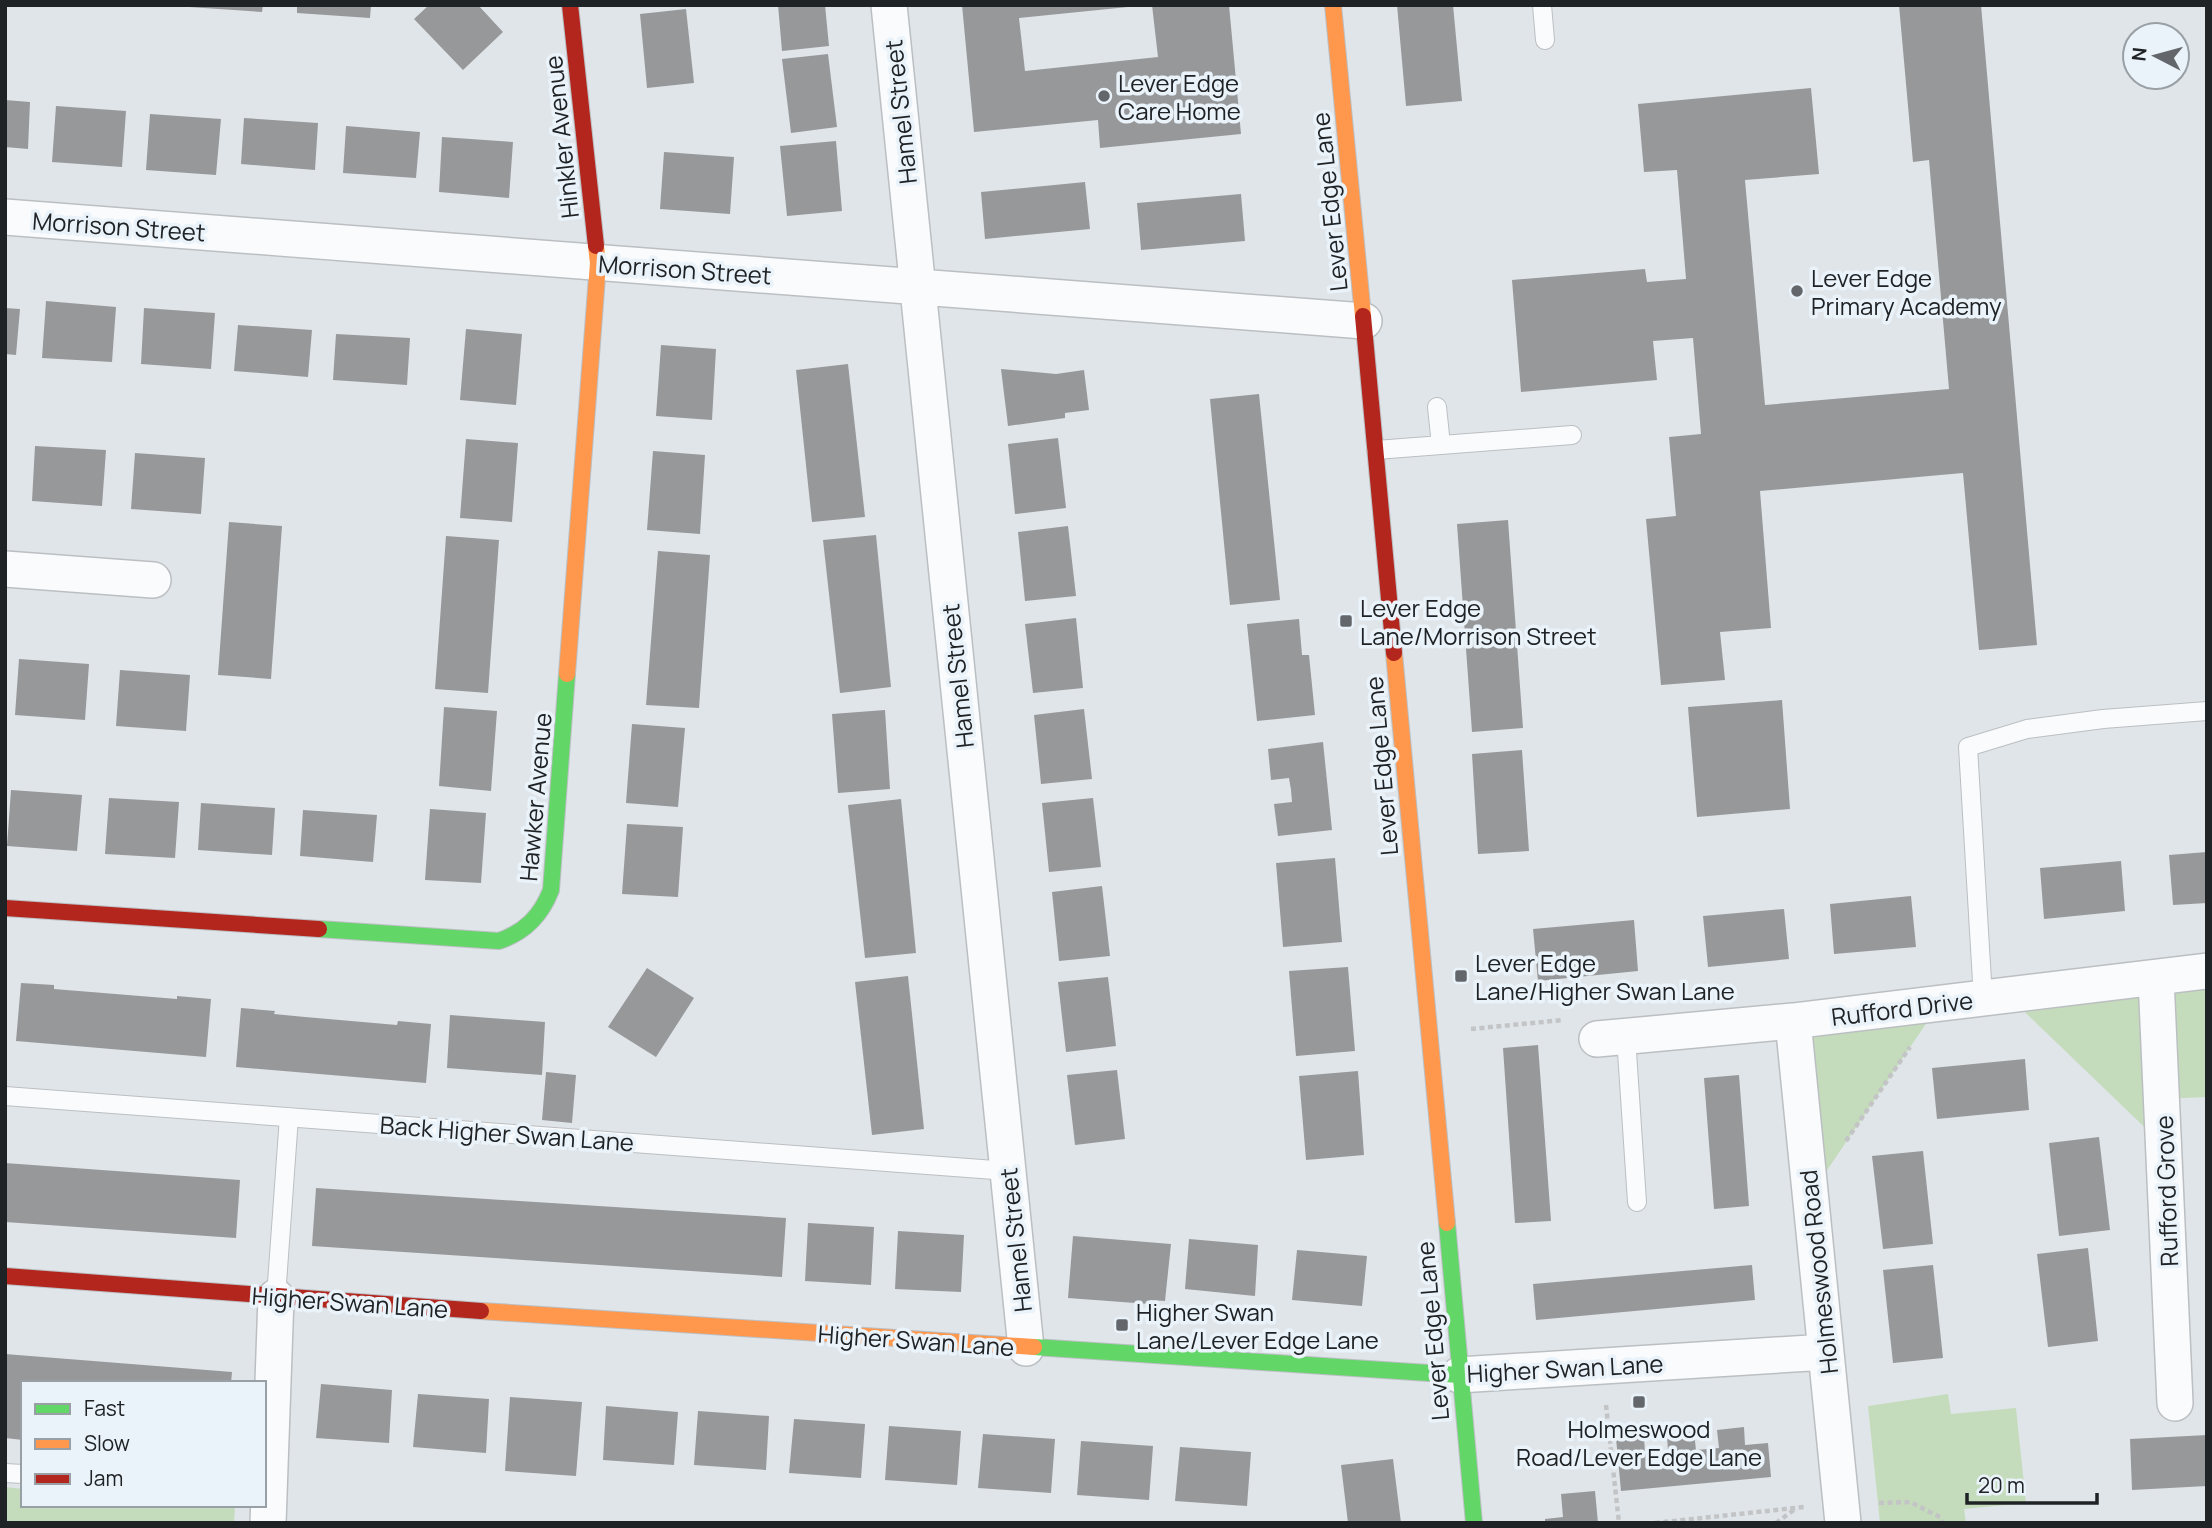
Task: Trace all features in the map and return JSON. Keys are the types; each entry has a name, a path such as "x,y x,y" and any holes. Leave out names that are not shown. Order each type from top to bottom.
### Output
{"street":[{"name":"Hinkler Avenue","path":"570,5 598,263"},
{"name":"Hamel Street","path":"889,5 1026,1348"},
{"name":"Lever Edge Lane","path":"1333,5 1474,1523"},
{"name":"Morrison Street","path":"5,217 1364,321"},
{"name":"Hawker Avenue","path":"5,908 499,941 519,935 545,908 551,890 598,263"},
{"path":"5,569 153,580"},
{"name":"Rufford Drive","path":"1612,1038 1793,1021 2207,971"},
{"name":"Rufford Grove","path":"2156,978 2175,1403"},
{"name":"Holmeswood Road","path":"1793,1021 1842,1513"},
{"name":"Higher Swan Lane","path":"5,1276 276,1297 1459,1376 1826,1352"},
{"path":"267,1505 276,1297"}],"lane":[{"path":"1542,5 1545,40"},
{"path":"1437,407 1441,445"},
{"path":"1376,450 1572,435"},
{"path":"1983,998 1968,747 2027,729 2103,719 2207,711"},
{"path":"1612,1038 1637,1202"},
{"name":"Back Higher Swan Lane","path":"5,1096 1008,1171"},
{"path":"276,1297 289,1117"}],"path":[{"path":"1811,1194 1940,1003"},
{"path":"1428,1034 1566,1020 1612,1038"},
{"path":"1602,1366 1619,1523"},
{"path":"1655,1523 1796,1508 1842,1513 1910,1502 1940,1517 1942,1523"},
{"path":"1776,1523 1796,1508"}],"green space":[{"path":"2207,973 2207,1097 2162,1099 2163,1145 2007,995"},
{"path":"1940,1003 1811,1194 1793,1021"},
{"path":"1948,1394 1951,1414 2016,1408 2026,1503 1964,1509 1966,1523 1880,1523 1868,1406"},
{"path":"5,1487 21,1489 21,1507 235,1507 234,1523 5,1523"}],"building":[{"path":"263,5 262,12 189,7"},
{"path":"297,5 371,5 370,18 297,13"},
{"path":"429,5 478,5 503,32 463,70 414,19"},
{"path":"778,5 825,5 829,46 782,51"},
{"name":"Lever Edge Care Home","path":"962,5 1128,5 1019,18 1025,71 1158,57 1152,5 1229,5 1241,134 1100,148 1098,120 974,132"},
{"path":"1397,5 1453,5 1462,101 1406,106"},
{"path":"1899,5 1981,5 2037,645 1979,650 1963,473 1760,491 1771,628 1720,632 1725,680 1661,685 1646,519 1676,516 1669,437 1701,434 1693,338 1653,341 1657,380 1521,392 1512,280 1645,269 1647,282 1686,279 1677,170 1644,172 1638,104 1811,88 1819,174 1745,180 1765,405 1949,389 1929,160 1913,162"},
{"path":"686,9 694,83 647,88 640,14"},
{"path":"828,54 837,127 791,133 782,59"},
{"path":"5,100 30,102 28,149 5,147"},
{"path":"56,106 126,111 122,167 52,162"},
{"path":"150,114 221,119 216,175 146,170"},
{"path":"244,118 318,123 315,170 241,164"},
{"path":"346,126 420,132 416,178 343,173"},
{"path":"442,137 513,142 509,198 439,192"},
{"path":"836,141 842,211 787,216 780,146"},
{"path":"664,152 734,157 730,214 660,209"},
{"path":"1085,182 1090,229 985,239 981,192"},
{"path":"1241,194 1245,241 1141,250 1137,203"},
{"path":"46,301 116,307 112,362 42,358"},
{"path":"5,308 20,309 16,355 5,354"},
{"path":"144,308 215,313 211,369 141,364"},
{"path":"238,325 312,330 308,377 234,371"},
{"path":"466,329 522,334 516,405 460,400"},
{"path":"336,334 410,338 407,385 333,380"},
{"path":"661,345 716,349 712,420 656,416"},
{"path":"848,364 865,517 812,522 796,370"},
{"path":"1001,369 1056,374 1084,370 1089,410 1065,413 1065,418 1008,426"},
{"path":"1259,394 1280,600 1230,605 1210,399"},
{"path":"1058,438 1066,508 1015,514 1008,444"},
{"path":"466,439 518,443 512,522 460,518"},
{"path":"35,446 106,450 102,506 32,501"},
{"path":"653,451 705,455 700,534 647,530"},
{"path":"135,453 205,458 201,514 131,509"},
{"path":"1508,520 1523,728 1472,732 1457,524"},
{"path":"229,522 282,526 271,679 218,675"},
{"path":"1068,526 1076,596 1025,601 1018,532"},
{"path":"876,535 891,687 840,693 823,540"},
{"path":"446,536 499,540 488,693 435,689"},
{"path":"658,551 710,555 699,708 646,705"},
{"path":"1076,618 1083,688 1033,693 1025,624"},
{"path":"1299,619 1302,655 1309,655 1315,715 1257,721 1247,624"},
{"path":"19,659 89,664 85,720 15,715"},
{"path":"120,670 190,675 186,731 116,726"},
{"path":"1782,700 1790,809 1697,817 1688,707"},
{"path":"444,707 497,711 491,791 439,786"},
{"path":"1084,709 1092,779 1041,784 1034,715"},
{"path":"885,710 890,789 838,793 832,714"},
{"path":"632,724 685,728 678,807 626,803"},
{"path":"1323,742 1332,830 1278,836 1274,804 1292,802 1291,790 1289,778 1271,780 1268,749"},
{"path":"1522,750 1529,851 1478,854 1472,754"},
{"path":"11,790 82,795 77,851 7,846"},
{"path":"109,798 179,802 175,858 105,854"},
{"path":"1093,798 1101,867 1049,872 1042,803"},
{"path":"901,799 916,953 865,958 848,805"},
{"path":"201,803 275,808 272,855 198,850"},
{"path":"430,809 486,813 481,883 425,880"},
{"path":"303,810 377,815 373,862 300,856"},
{"path":"627,824 683,827 678,897 622,894"},
{"path":"2207,852 2207,903 2173,905 2169,855"},
{"path":"1335,858 1342,942 1283,947 1276,863"},
{"path":"2121,861 2125,911 2044,919 2040,868"},
{"path":"1102,886 1110,956 1059,961 1052,892"},
{"path":"1911,896 1916,947 1834,954 1830,904"},
{"path":"1784,909 1789,959 1708,967 1703,916"},
{"path":"1634,920 1638,971 1538,981 1533,929"},
{"path":"1348,967 1355,1051 1296,1056 1289,971"},
{"path":"647,968 694,998 656,1057 608,1027"},
{"path":"908,976 924,1129 872,1135 855,982"},
{"path":"1108,977 1116,1046 1066,1052 1058,982"},
{"path":"21,983 54,985 54,989 177,999 177,996 211,999 206,1057 16,1041"},
{"path":"241,1008 275,1011 274,1014 397,1025 398,1021 431,1024 426,1083 236,1067"},
{"path":"450,1015 545,1022 542,1075 447,1068"},
{"path":"1538,1045 1551,1221 1515,1223 1503,1048"},
{"path":"2025,1059 2029,1110 1937,1119 1932,1068"},
{"path":"1117,1070 1125,1139 1075,1145 1067,1075"},
{"path":"1358,1071 1364,1155 1306,1160 1299,1076"},
{"path":"546,1072 576,1075 572,1123 542,1120"},
{"path":"1739,1075 1749,1206 1714,1209 1704,1078"},
{"path":"2099,1137 2110,1230 2059,1236 2049,1143"},
{"path":"1923,1151 1933,1244 1883,1249 1872,1156"},
{"path":"5,1163 240,1180 236,1238 5,1222"},
{"path":"316,1188 786,1218 782,1277 312,1246"},
{"path":"808,1223 874,1227 871,1285 805,1281"},
{"path":"898,1231 964,1235 961,1292 895,1289"},
{"path":"1073,1236 1171,1244 1165,1301 1150,1300 1149,1304 1068,1298"},
{"path":"1189,1239 1258,1245 1255,1296 1185,1289"},
{"path":"2088,1248 2098,1341 2048,1347 2037,1254"},
{"path":"1297,1250 1367,1256 1362,1306 1292,1300"},
{"path":"1752,1265 1755,1300 1536,1320 1533,1284"},
{"path":"1933,1265 1943,1358 1893,1363 1883,1270"},
{"path":"5,1354 232,1372 231,1381 21,1381 21,1440 5,1438"},
{"path":"321,1384 392,1390 389,1443 316,1438"},
{"path":"418,1394 489,1399 486,1453 413,1447"},
{"path":"510,1397 582,1402 576,1476 505,1471"},
{"path":"606,1406 678,1412 674,1465 603,1460"},
{"path":"698,1411 769,1416 766,1470 694,1465"},
{"path":"794,1419 865,1424 861,1478 789,1473"},
{"path":"889,1426 961,1431 957,1485 885,1480"},
{"path":"1744,1427 1745,1445 1768,1443 1771,1477 1621,1491 1616,1438 1644,1436 1645,1454 1668,1452 1667,1434 1694,1432 1696,1450 1719,1448 1717,1430"},
{"path":"983,1434 1055,1439 1051,1493 978,1488"},
{"path":"2207,1435 2207,1486 2132,1490 2130,1439"},
{"path":"1081,1441 1153,1446 1149,1500 1077,1495"},
{"path":"1180,1447 1251,1452 1247,1506 1175,1501"},
{"path":"1393,1459 1401,1523 1348,1523 1341,1465"},
{"path":"1595,1491 1598,1523 1545,1523 1545,1519 1563,1517 1561,1494"}],"traffic: fast":[{"path":"319,929 499,941 517,933 531,922 551,890 567,674"},
{"path":"1447,1223 1474,1523"},
{"path":"1034,1347 1459,1375"}],"traffic: slow":[{"path":"1333,5 1363,316"},
{"path":"567,674 598,263 596,246"},
{"path":"1394,653 1447,1223"},
{"path":"481,1311 1034,1347"}],"traffic: jam":[{"path":"570,5 596,246"},
{"path":"1363,316 1394,653"},
{"path":"5,908 319,929"},
{"path":"5,1276 481,1311"}],"place":[{"name":"Lever Edge Care Home","path":"1104,96"},
{"name":"Lever Edge Primary Academy","path":"1797,291"},
{"name":"Lever Edge Lane/Morrison Street","path":"1346,621"},
{"name":"Lever Edge Lane/Higher Swan Lane","path":"1461,976"},
{"name":"Higher Swan Lane/Lever Edge Lane","path":"1122,1325"},
{"name":"Holmeswood Road/Lever Edge Lane","path":"1639,1402"}]}
